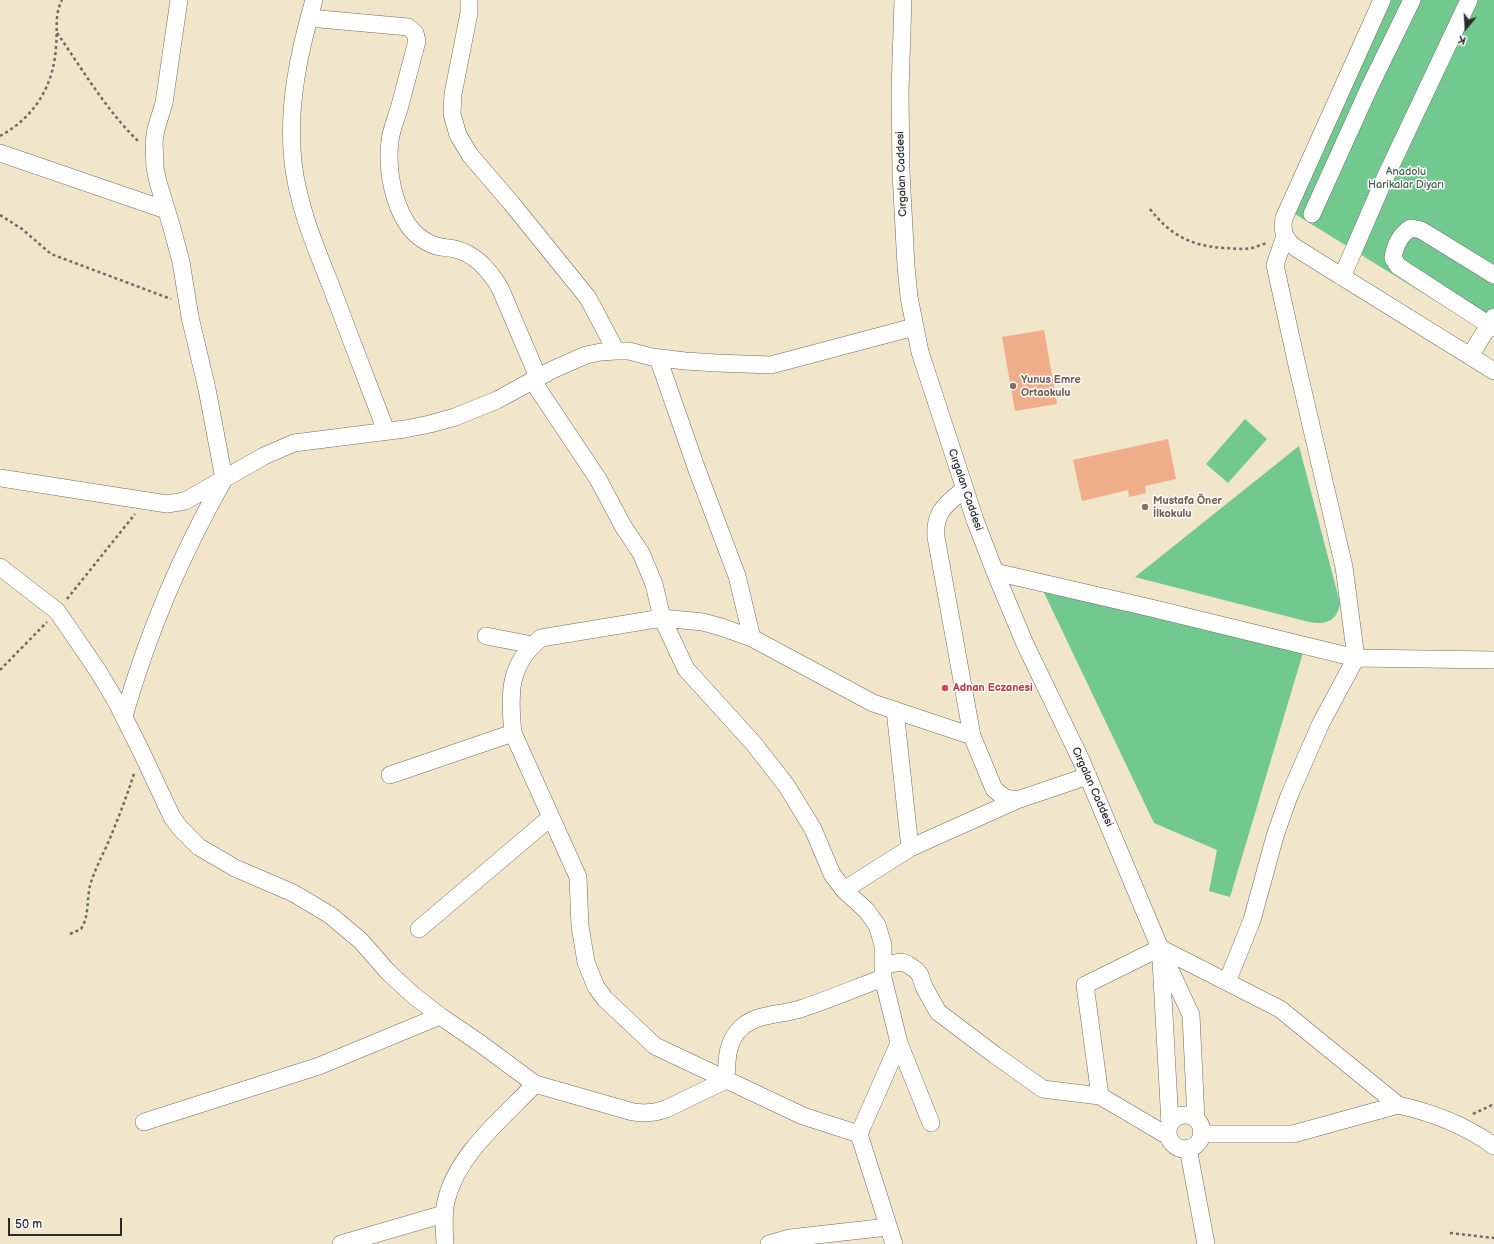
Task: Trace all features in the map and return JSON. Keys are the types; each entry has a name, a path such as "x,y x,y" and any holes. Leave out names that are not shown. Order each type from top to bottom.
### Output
{"street":[{"path":"124,716 135,676 164,600 192,538 224,479 212,412 188,306 181,262 158,182 154,155 156,128 164,103 179,0"},
{"path":"314,0 300,54 294,99 292,143 296,185 304,217 386,431"},
{"path":"469,0 469,13 453,94 452,114 458,135 470,155 512,204 588,298 616,351"},
{"name":"Cırgalan Caddesi","path":"903,0 900,90 901,172 906,266 914,327 927,376 974,520 1025,644 1088,776 1160,948 1191,1015 1199,1126"},
{"path":"1382,0 1284,218 1283,224 1285,236 1296,248 1494,371"},
{"path":"1312,214 1370,86 1412,0"},
{"path":"1342,277 1384,180 1469,0"},
{"path":"309,18 408,27 415,32 417,41 390,140 390,168 396,200 406,223 415,234 430,244 456,250 472,256 480,262 494,278 500,288 535,379 598,479 623,526 641,553 654,584 662,618 686,669 758,749 786,785 812,828 832,874 844,890 866,910 877,925 883,944 883,973 899,1043 931,1123"},
{"path":"1347,75 1370,86"},
{"path":"0,153 166,210"},
{"path":"1470,356 1492,323 1398,266 1393,258 1395,249 1404,232 1411,228 1421,230 1494,275"},
{"path":"1227,982 1252,920 1275,836 1289,796 1321,724 1356,658 1344,567 1275,265 1285,236"},
{"path":"0,478 167,504 185,501 264,456 294,443 430,424 455,417 497,400 535,379 586,355 601,352 629,351 658,358 717,364 771,365 914,327"},
{"path":"658,358 696,467 737,576 752,638"},
{"path":"964,488 942,509 936,522 936,529 972,736 994,789 1005,798 1017,800"},
{"path":"0,567 57,611 98,671 124,716 172,817 180,828 199,847 235,868 293,893 330,915 361,941 388,972 413,995 535,1084 633,1112 644,1113 666,1109 726,1080"},
{"path":"995,572 1144,606 1356,658 1494,660"},
{"path":"859,1134 802,1116 655,1046 605,999 596,987 586,962 578,901 578,877 513,733 511,713 512,682 520,660 541,638 662,618 703,622 752,638 872,703 972,736"},
{"path":"486,636 533,645"},
{"path":"895,710 910,848"},
{"path":"390,775 513,733"},
{"path":"844,890 910,848 1017,800 1088,776"},
{"path":"419,929 551,817"},
{"path":"1100,1096 1085,985 1160,948 1280,1009 1398,1105"},
{"name":"Cırgalan Caddesi","path":"1160,948 1169,1130"},
{"path":"726,1080 728,1049 737,1031 749,1021 756,1018 801,1009 883,973 896,962 912,966 920,974 924,986 938,1012 1043,1089 1100,1096 1169,1130"},
{"path":"144,1122 319,1066 440,1016"},
{"path":"894,1244 859,1134 899,1043"},
{"path":"445,1244 444,1214 450,1188 456,1176 483,1138 535,1084"},
{"path":"1199,1126 1198,1142 1188,1148 1176,1146 1170,1140 1169,1130 1176,1118 1184,1115 1199,1126 1293,1134 1398,1105 1419,1109 1455,1122 1494,1146"},
{"path":"1188,1148 1206,1244"},
{"path":"341,1244 444,1214"},
{"path":"769,1244 790,1238 888,1227"}],"path":[{"path":"0,136 22,121 43,96 52,73 56,52 56,19 62,0"},
{"path":"57,32 117,120 154,155"},
{"path":"1150,209 1157,218 1175,234 1185,240 1209,246 1252,248 1285,236"},
{"path":"0,215 22,229 51,254 188,306"},
{"path":"0,670 57,611 146,501"},
{"path":"70,934 81,929 86,921 88,912 88,896 93,877 120,811 141,751"},
{"path":"1455,1122 1494,1104"},
{"path":"1450,1233 1494,1238"}],"green space":[{"name":"Anadolu Harikalar Diyarı","path":"1389,0 1494,0 1494,337 1295,214"},
{"path":"1245,419 1267,439 1228,483 1206,464"},
{"path":"1299,446 1340,603 1333,618 1329,621 1320,623 1309,622 1135,577"},
{"path":"1037,578 1305,646 1230,897 1209,891 1217,850 1154,823"}],"building":[{"path":"1044,330 1057,404 1015,411 1002,337"},
{"path":"1168,439 1176,479 1145,486 1146,493 1129,497 1128,490 1082,501 1073,460"}],"place":[{"name":"Yunus Emre Ortaokulu","path":"1013,386"},
{"name":"Mustafa Öner İlkokulu","path":"1145,507"},
{"name":"Adnan Eczanesi","path":"945,688"}]}
